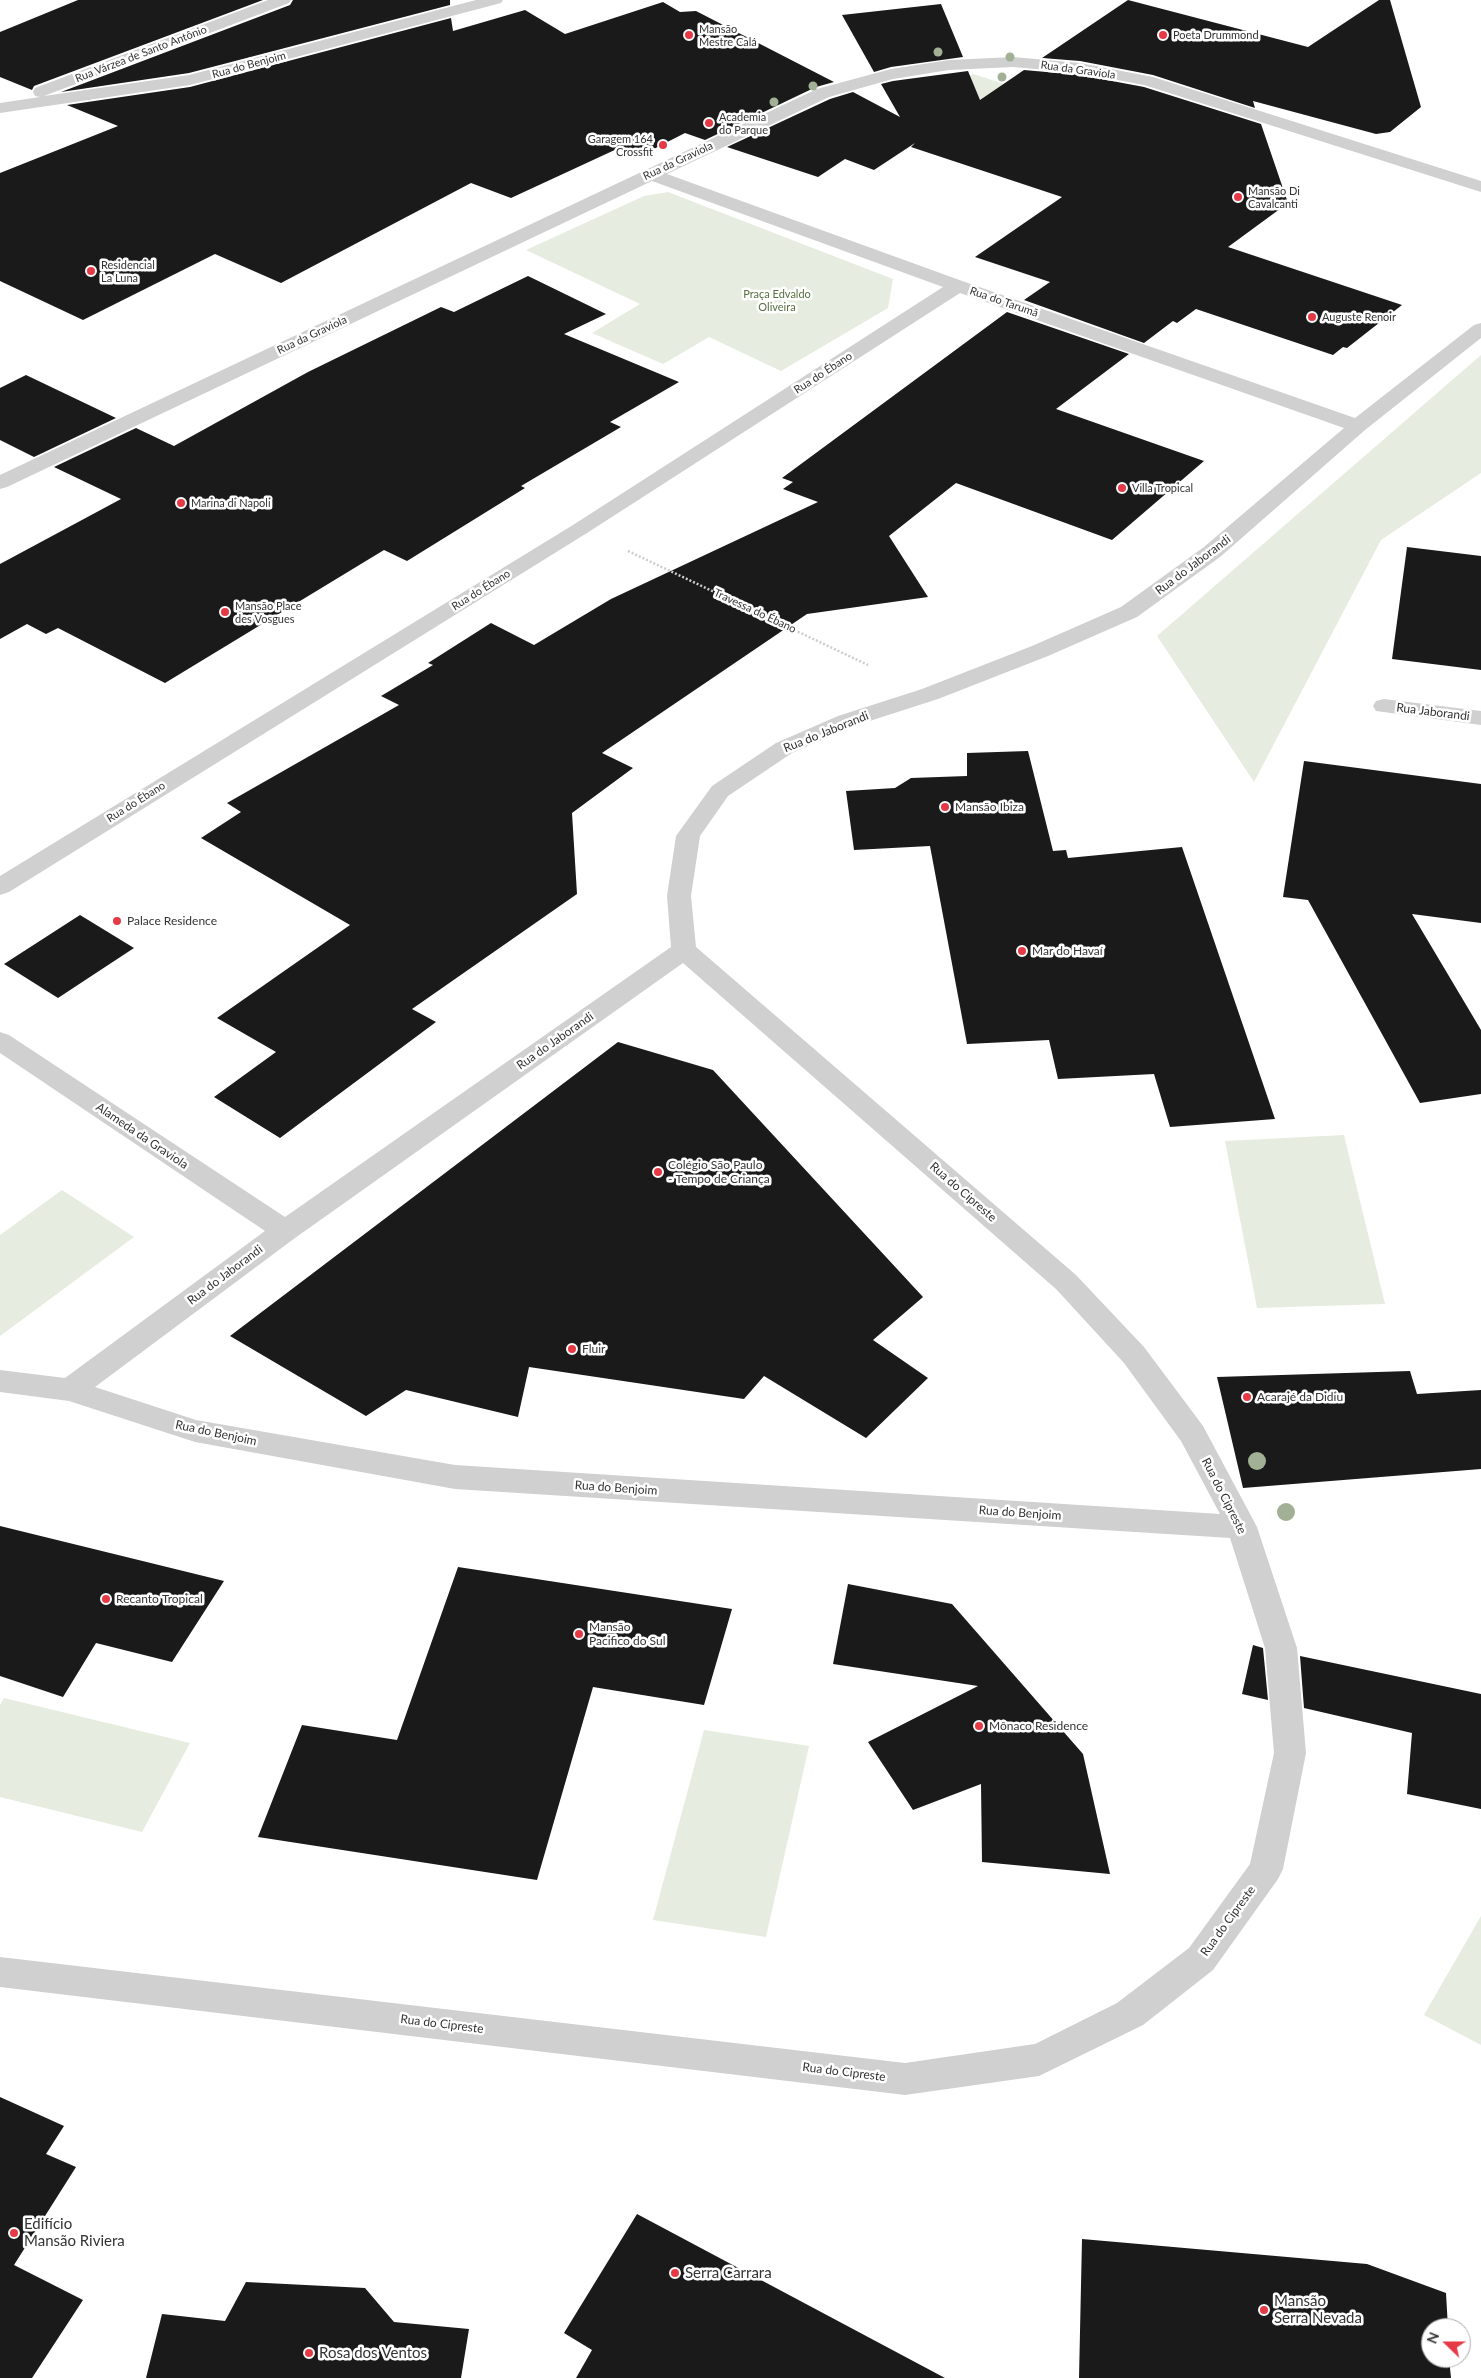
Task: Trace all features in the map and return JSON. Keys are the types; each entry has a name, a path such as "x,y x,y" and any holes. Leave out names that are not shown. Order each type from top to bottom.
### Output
{"street":[{"name":"Rua Várzea de Santo Antônio","path":"0,108 283,0"},
{"name":"Rua do Benjoim","path":"0,108 190,80 495,0"},
{"name":"Rua da Graviola","path":"0,483 823,93 890,74 948,65 1013,62 1080,68 1147,81 1481,187"},
{"name":"Rua do Tarumã","path":"651,174 958,286 1358,426"},
{"name":"Rua do Ébano","path":"0,886 580,529 958,286"},
{"name":"Rua do Jaborandi","path":"70,1390 285,1231 684,950 679,896 688,836 720,791 784,748 846,722 930,694 1040,651 1129,612 1212,552 1358,426 1481,328"},
{"name":"Rua Jaborandi","path":"1384,706 1481,718"},
{"name":"Rua do Cipreste","path":"0,1972 905,2079 1039,2060 1130,2014 1201,1958 1266,1869 1290,1753 1281,1648 1242,1527 1192,1434 1134,1355 1066,1282 684,950"},
{"name":"Alameda da Graviola","path":"0,1040 285,1231"},
{"name":"Rua do Benjoim","path":"0,1381 70,1390 195,1431 455,1477 1242,1527"}],"path":[{"name":"Travessa do Ébano","path":"580,529 930,694"}],"green space":[{"path":"973,74 1020,89 960,122 913,108"},
{"name":"Praça Edvaldo Oliveira","path":"668,192 893,279 888,308 781,371 709,337 663,364 592,333 640,304 526,250 644,196"},
{"path":"1481,355 1481,473 1381,540 1254,782 1157,636"},
{"path":"1344,1135 1385,1304 1257,1308 1225,1141"},
{"path":"62,1190 134,1237 0,1336 0,1235"},
{"path":"4,1698 190,1743 142,1832 0,1797 0,1705"},
{"path":"704,1730 809,1746 766,1937 653,1920"},
{"path":"1481,1916 1481,2045 1424,2015"}],"building":[{"path":"78,0 263,0 34,86 32,90 0,77 0,32"},
{"path":"293,0 450,0 450,5 189,73 61,92 290,5"},
{"path":"1128,0 1308,47 1379,0 1390,0 1421,107 1390,132 1376,134 1253,101 1255,108 1153,75 1080,61 1042,58"},
{"path":"663,2 680,12 696,11 834,82 816,87 705,140 685,133 640,156 619,148 511,198 471,183 281,283 215,254 83,320 0,281 0,173 118,126 67,105 190,87 451,18 453,31 525,10 565,34"},
{"path":"941,4 963,57 891,67 874,72 842,15"},
{"path":"1024,70 1080,75 1144,87 1261,124 1288,203 1228,247 1402,305 1347,348 1343,347 1333,355 1196,309 1177,323 1173,321 1144,343 1024,300 1050,282 975,257 1062,197 911,147 915,143 874,170 845,159 818,177 727,147 830,99 853,92 900,117 881,84 968,71 980,100"},
{"path":"528,276 606,314 564,334 679,382 610,422 621,427 521,486 525,488 407,561 384,550 165,683 58,628 46,634 27,624 0,639 0,564 121,499 54,467 136,428 174,446 308,372 441,307 454,312"},
{"path":"1007,312 1129,354 1056,409 1204,461 1112,540 956,483 889,536 928,597 807,614 602,753 633,768 572,813 577,894 412,1009 436,1022 280,1138 214,1097 276,1052 217,1018 350,925 201,838 241,812 227,803 399,705 381,696 433,665 428,663 491,623 534,645 611,599 818,502 783,489 793,482 782,478"},
{"path":"26,375 116,418 34,457 0,440 0,388"},
{"path":"1407,547 1481,556 1481,670 1392,659"},
{"path":"1028,751 1053,851 1066,850 1068,858 1182,847 1275,1119 1170,1127 1154,1074 1058,1079 1049,1040 967,1044 930,846 854,850 846,791 895,788 911,778 967,776 967,753"},
{"path":"1304,761 1481,784 1481,923 1412,914 1481,1030 1481,1094 1420,1103 1308,900 1283,897"},
{"path":"80,915 134,948 58,998 4,964"},
{"name":"Colégio São Paulo - Tempo de Criança","path":"618,1042 713,1070 923,1297 873,1340 928,1378 866,1438 764,1376 744,1399 529,1367 518,1417 406,1390 366,1416 230,1336"},
{"path":"1410,1371 1417,1394 1481,1390 1481,1469 1243,1488 1217,1377"},
{"name":"Recanto Tropical","path":"0,1526 224,1581 172,1662 96,1643 63,1697 0,1676"},
{"path":"458,1567 732,1609 704,1705 593,1687 537,1880 258,1837 302,1725 397,1740"},
{"name":"Mônaco Residence","path":"848,1584 952,1604 1083,1754 1110,1874 982,1862 981,1784 913,1810 868,1742 978,1686 833,1664"},
{"path":"1253,1645 1263,1648 1268,1700 1242,1694"},
{"path":"1300,1656 1481,1694 1481,1809 1407,1794 1412,1733 1304,1708"},
{"name":"Edifício Mansão Riviera","path":"0,2097 64,2126 46,2154 76,2167 14,2265 83,2300 32,2378 0,2378"},
{"name":"Serra Carrara","path":"637,2214 945,2378 576,2378 592,2350 564,2333"},
{"name":"Mansão Serra Nevada","path":"1082,2239 1367,2264 1446,2293 1447,2318 1421,2318 1421,2368 1450,2368 1451,2378 1079,2378"},
{"name":"Rosa dos Ventos","path":"246,2282 365,2288 394,2322 469,2329 461,2378 146,2378 162,2314 225,2321"}],"place":[{"name":"Mansão Mestre Calá","path":"689,35"},
{"name":"Poeta Drummond","path":"1163,35"},
{"name":"Academia do Parque","path":"709,123"},
{"name":"Garagem 164 Crossfit","path":"663,145"},
{"name":"Mansão Di Cavalcanti","path":"1238,197"},
{"name":"Residencial La Luna","path":"91,271"},
{"name":"Auguste Renoir","path":"1312,317"},
{"name":"Villa Tropical","path":"1122,488"},
{"name":"Marina di Napoli","path":"181,503"},
{"name":"Mansão Place des Vosgues","path":"225,612"},
{"name":"Mansão Ibiza","path":"945,807"},
{"name":"Palace Residence","path":"117,921"},
{"name":"Mar do Havaí","path":"1022,951"},
{"name":"Colégio São Paulo - Tempo de Criança","path":"658,1172"},
{"name":"Fluir","path":"572,1349"},
{"name":"Acarajé da Didiu","path":"1247,1397"},
{"name":"Recanto Tropical","path":"106,1599"},
{"name":"Mansão Pacifico do Sul","path":"579,1634"},
{"name":"Mônaco Residence","path":"979,1726"},
{"name":"Edifício Mansão Riviera","path":"14,2233"},
{"name":"Serra Carrara","path":"675,2273"},
{"name":"Mansão Serra Nevada","path":"1264,2310"},
{"name":"Rosa dos Ventos","path":"309,2353"}]}
